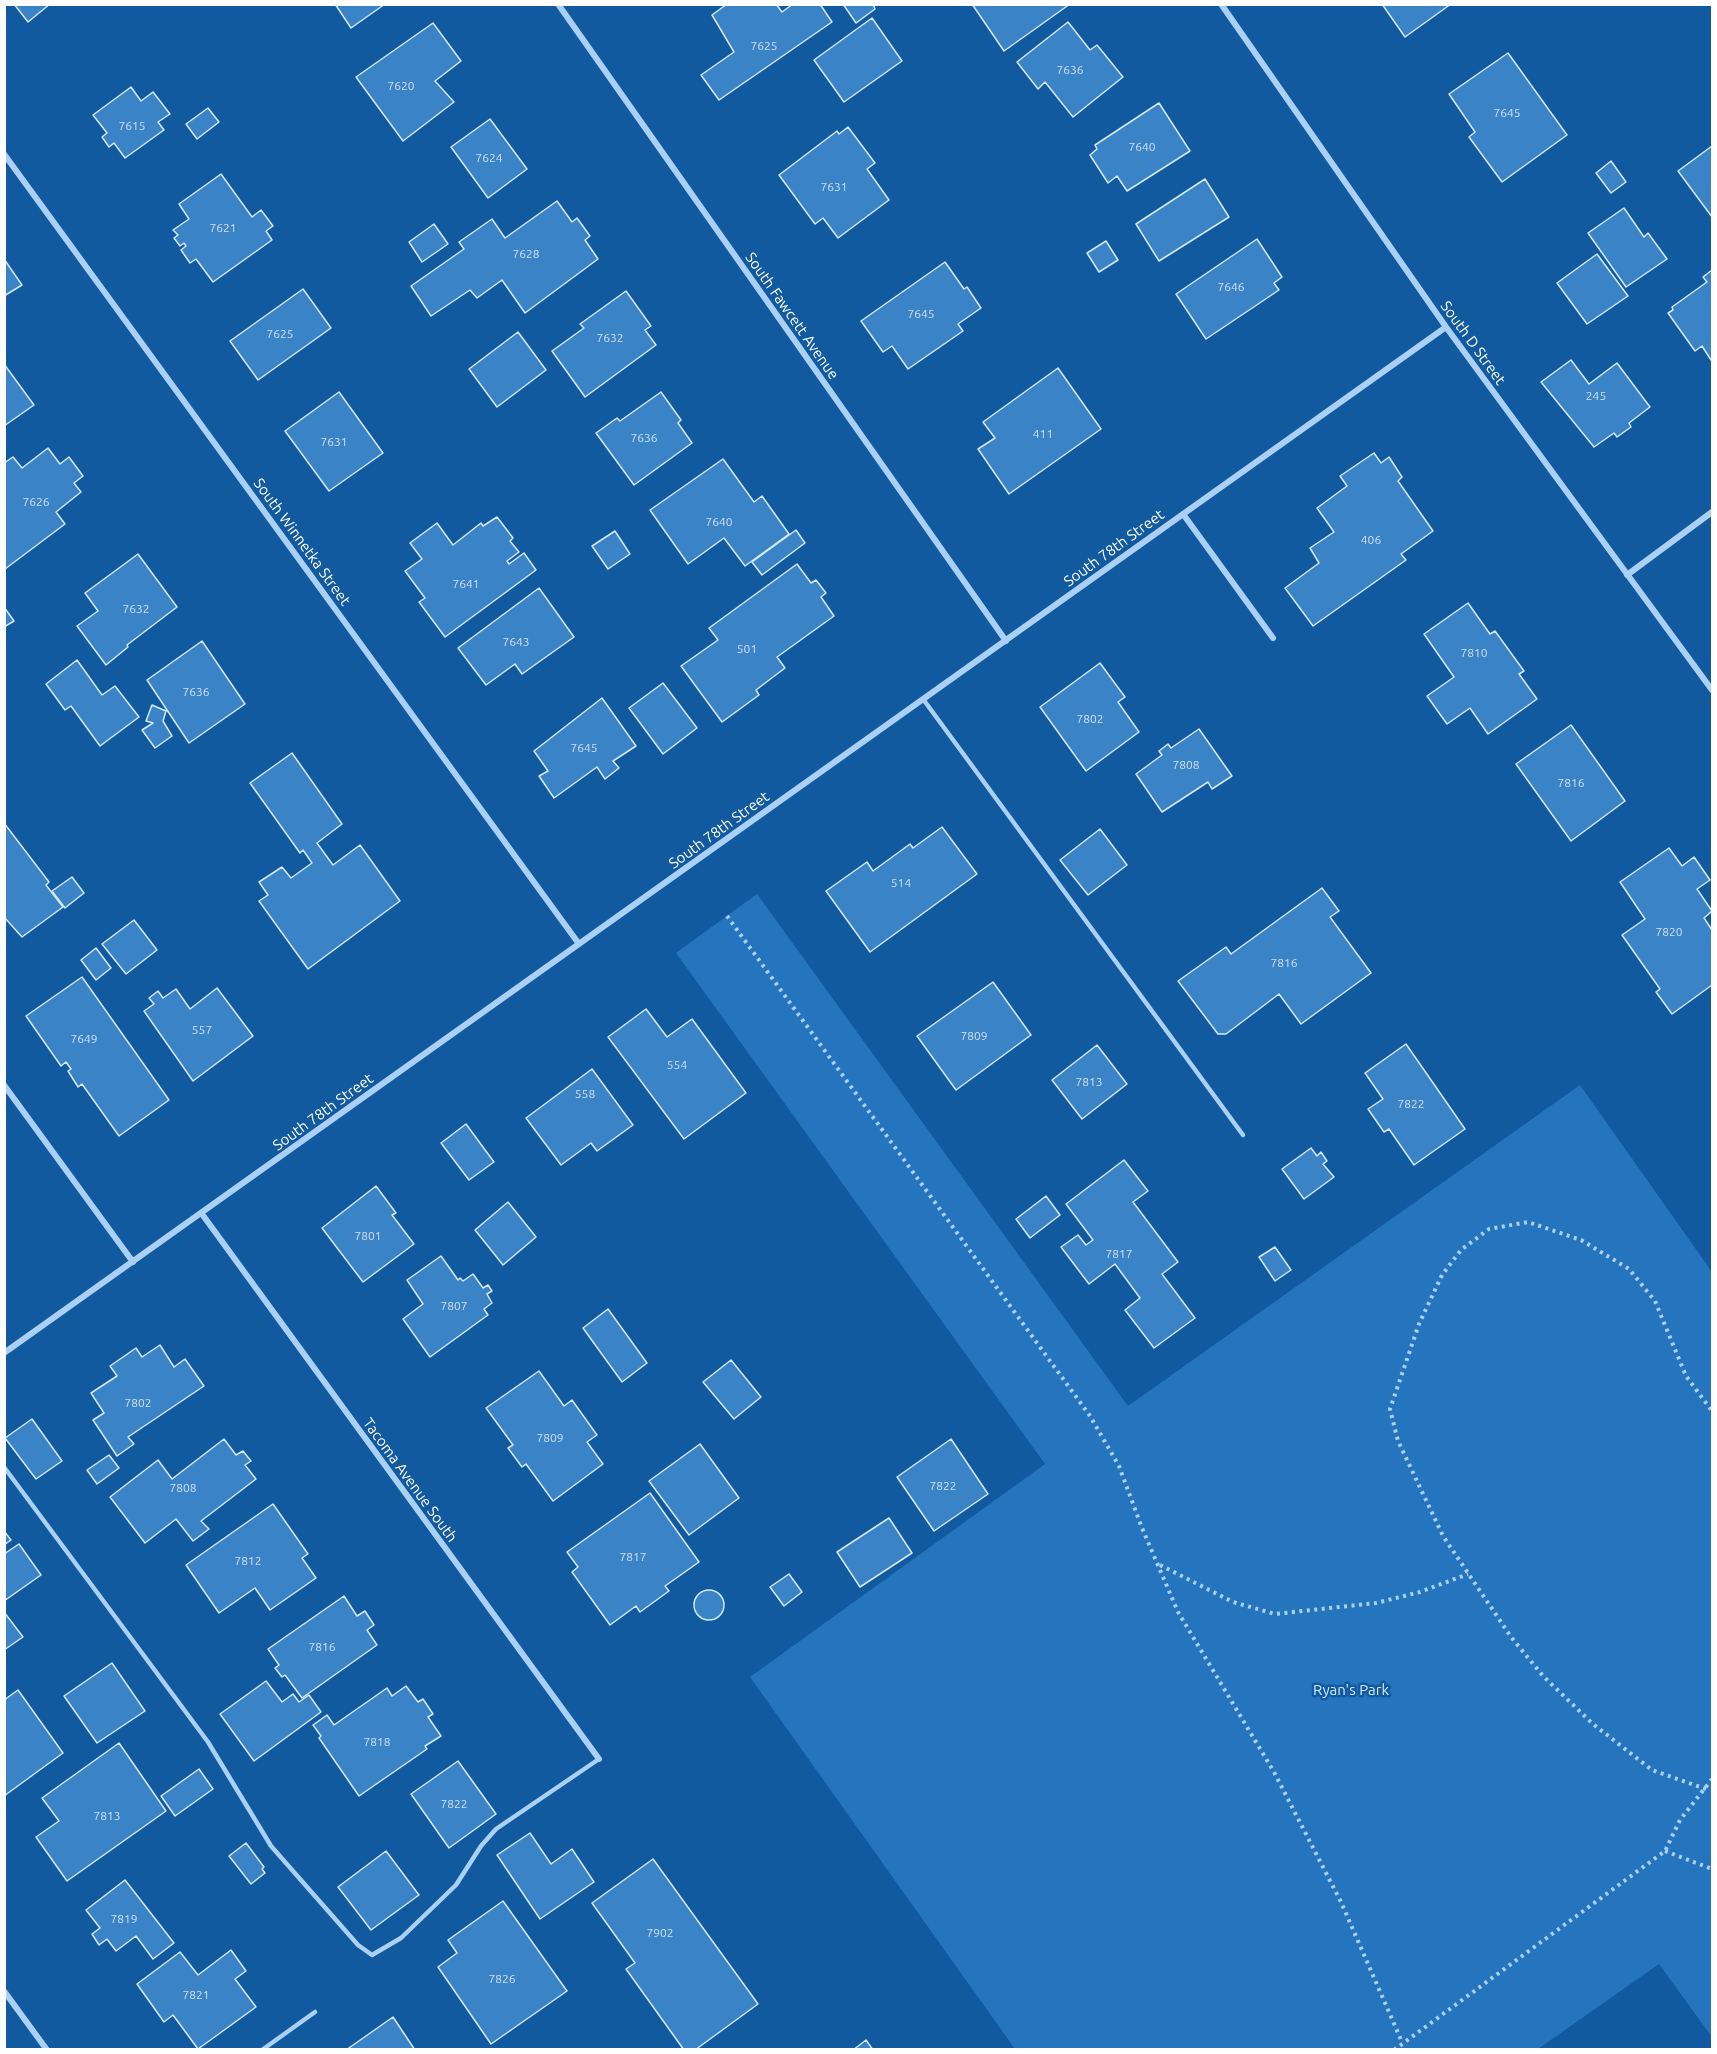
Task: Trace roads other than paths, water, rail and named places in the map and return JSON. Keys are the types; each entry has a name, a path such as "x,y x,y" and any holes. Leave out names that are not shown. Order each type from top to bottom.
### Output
{"street":[{"name":"South Fawcett Avenue","path":"558,4 1006,641"},
{"name":"South D Street","path":"1221,4 1446,327 1713,690"},
{"name":"South Winnetka Street","path":"4,154 579,944"},
{"name":"South 78th Street","path":"4,1353 1446,327"},
{"path":"1627,574 1713,512"},
{"path":"1183,514 1273,638"},
{"path":"4,1085 134,1262"},
{"name":"Tacoma Avenue South","path":"202,1214 599,1760"},
{"path":"4,1990 47,2049"}],"lane":[{"path":"923,699 1243,1135"},
{"path":"4,1467 208,1742 271,1846 358,1944 372,1955 401,1938 456,1885 481,1846 496,1829 599,1760"},
{"path":"262,2049 315,2012"}],"park label":[{"name":"Ryan's Park","path":"1351,1690"}]}
